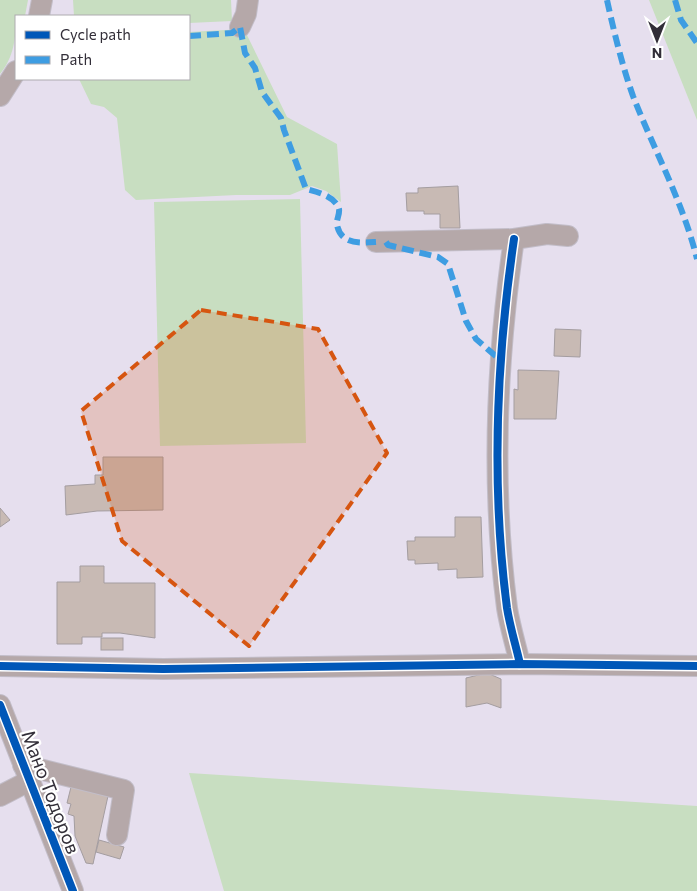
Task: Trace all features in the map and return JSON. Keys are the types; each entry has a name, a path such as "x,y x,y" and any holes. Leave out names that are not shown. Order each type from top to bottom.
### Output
{"street":[{"path":"39,15 42,0"},
{"path":"240,27 246,14 248,0"},
{"path":"0,96 15,73"},
{"path":"376,242 514,239 547,234 568,236"},
{"path":"514,239 503,313 498,378 496,444 500,535 507,610 520,664"},
{"path":"0,666 302,668 520,664 697,666"},
{"name":"Мано Тодоров","path":"0,705 73,891"},
{"path":"0,796 26,773 124,790 117,835"}],"highlighted area":[{"path":"201,310 318,329 387,453 249,646 122,541 81,411"}],"green space":[{"path":"0,0 28,0 25,15 15,15 13,47 5,68 0,74"},
{"path":"73,0 231,0 232,21 190,23 190,15 74,15"},
{"path":"649,0 697,0 697,120"},
{"path":"244,29 287,117 337,144 341,202 326,191 312,186 290,195 236,195 136,200 125,190 117,118 104,107 91,104 79,80 190,80 190,32"},
{"path":"300,199 306,443 160,446 154,202"},
{"path":"189,773 697,806 697,891 224,891"}],"building":[{"path":"458,186 460,228 440,228 440,214 424,214 424,211 407,211 406,193 418,193 418,188"},
{"path":"555,329 581,330 580,357 554,356"},
{"path":"518,370 559,371 556,419 514,419 514,389 518,390"},
{"path":"103,457 163,457 163,510 97,511 66,515 65,486 95,484 95,475 103,475"},
{"path":"0,508 10,520 0,527"},
{"path":"455,517 481,517 483,577 457,578 457,569 438,570 438,563 415,564 415,560 408,560 407,541 415,541 415,537 455,537"},
{"path":"80,566 104,566 104,583 155,583 155,638 120,633 102,633 102,637 82,637 82,644 57,644 57,582 80,582"},
{"path":"101,638 123,638 123,650 101,650"},
{"path":"487,673 501,679 501,708 487,703 466,707 466,678"},
{"path":"71,787 108,796 93,864 86,863 75,836 74,816 68,814 71,804 67,803"},
{"path":"99,840 124,847 120,859 96,852"}],"marked path":[{"path":"607,0 618,48 633,96 684,217 697,259"},
{"path":"675,0 681,20 697,43"},
{"path":"190,36 232,33 240,27 245,53 255,68 262,92 281,118 306,189 325,195 334,201 339,209 337,225 339,232 343,236 352,241 376,242"},
{"path":"386,242 388,245 438,257 448,264 466,321 476,339 499,359"}],"cycle path":[{"path":"514,239 503,331 497,470 502,562 507,608 520,664"},
{"path":"0,666 163,669 520,664 697,666"},
{"path":"0,705 73,891"}]}
